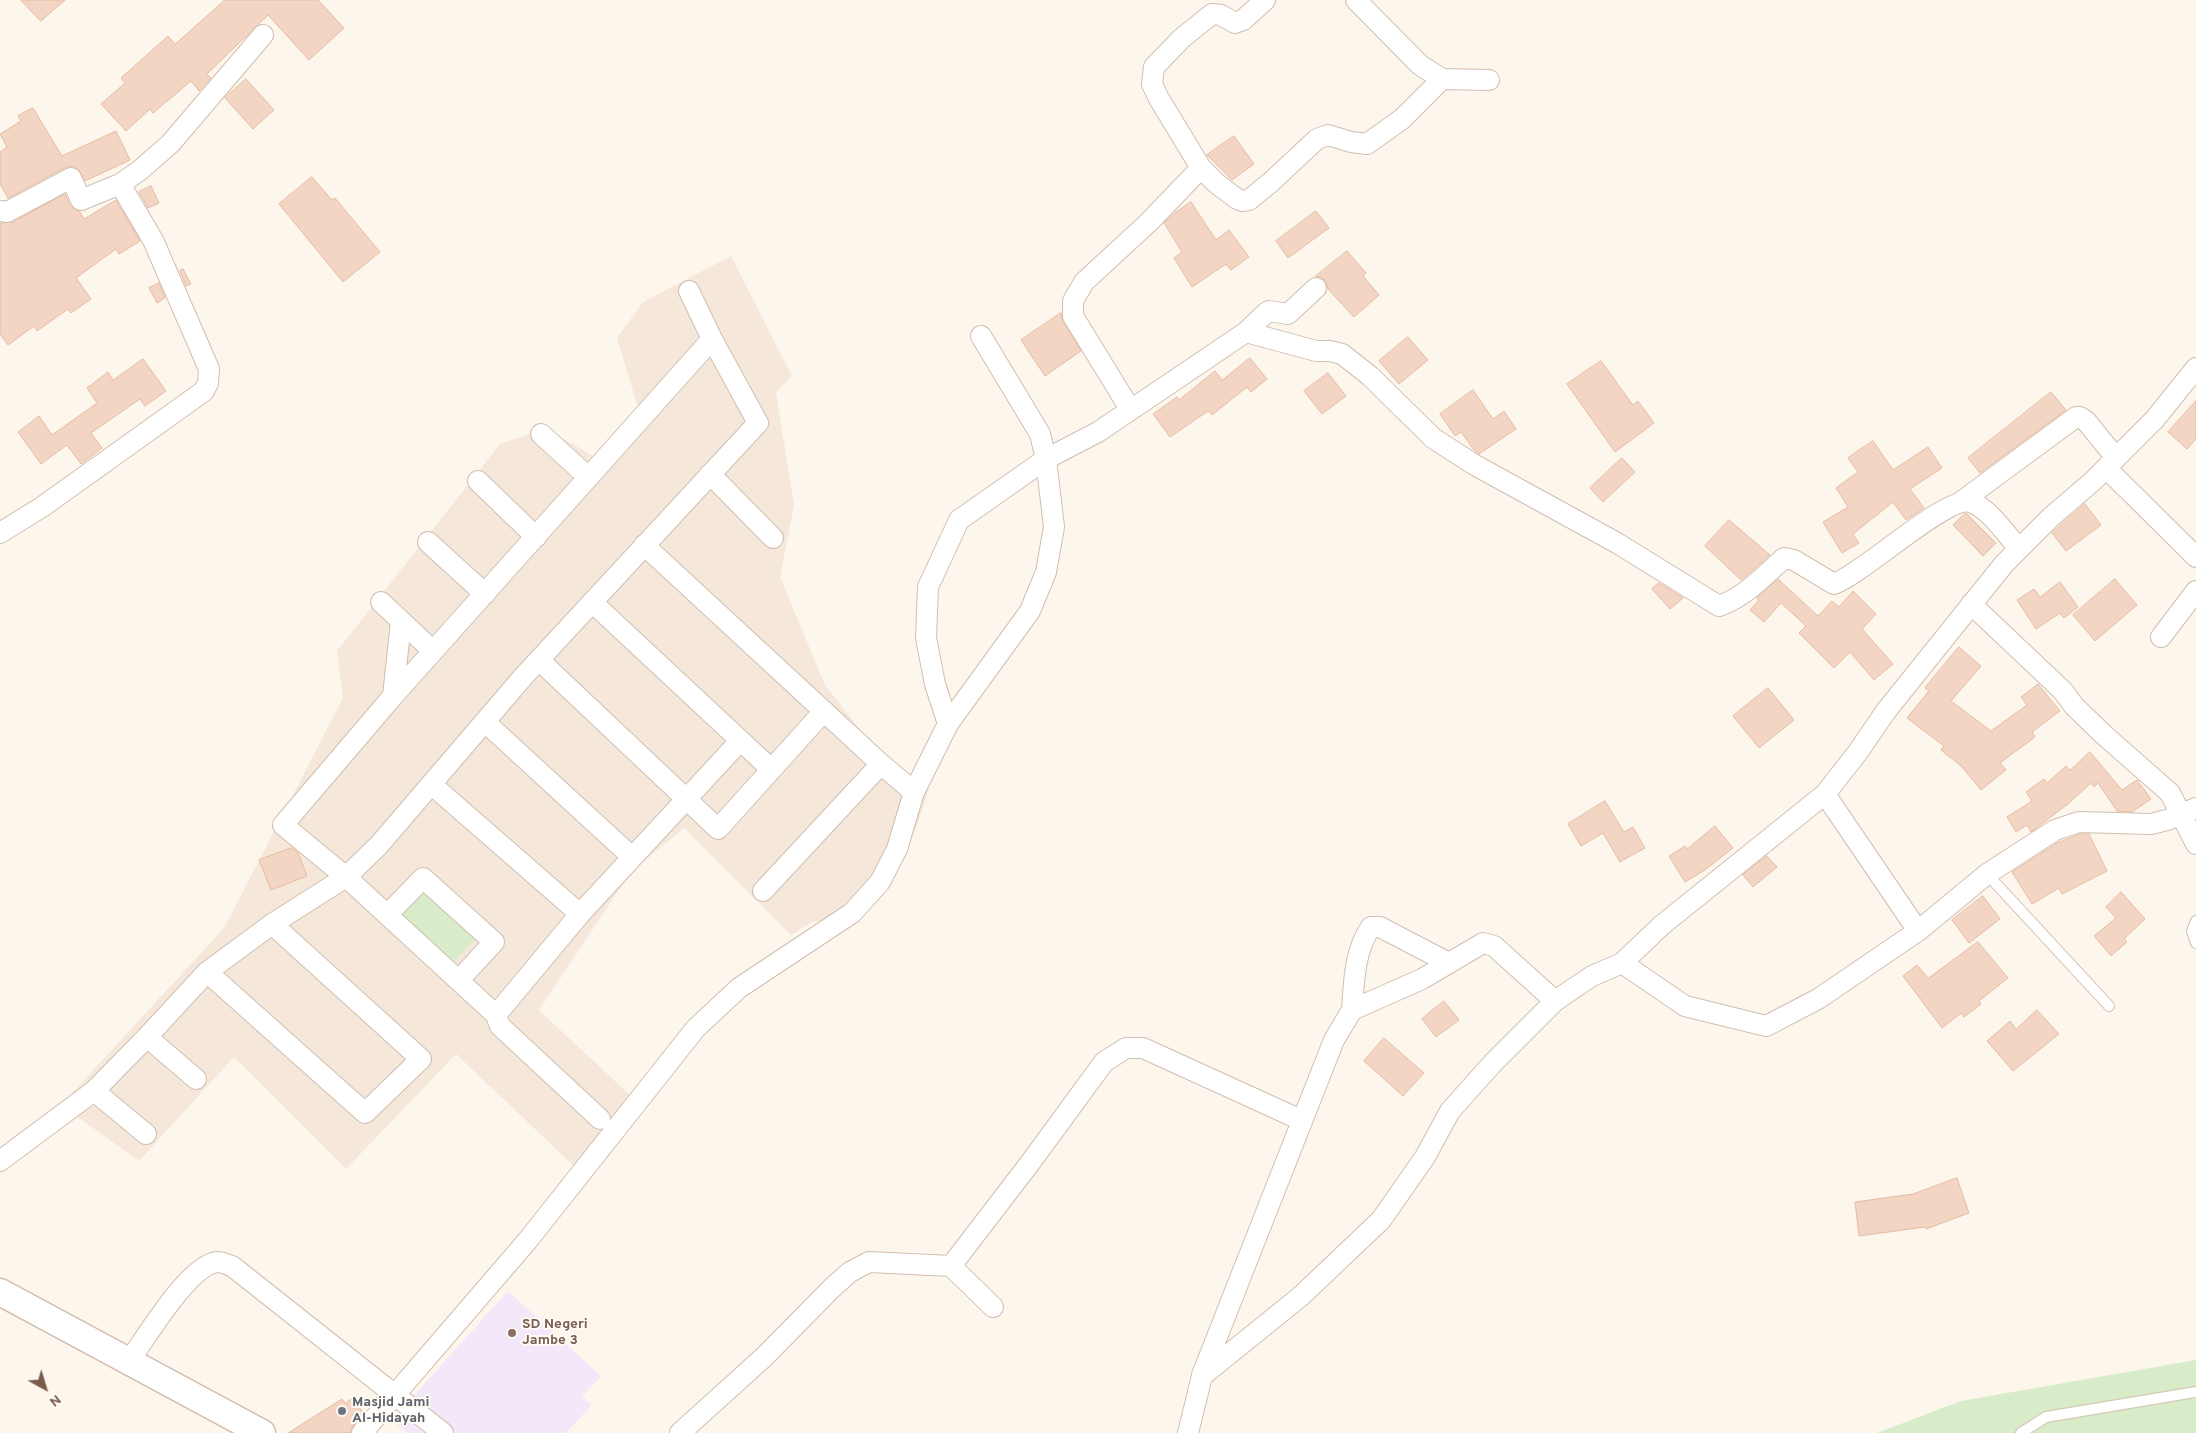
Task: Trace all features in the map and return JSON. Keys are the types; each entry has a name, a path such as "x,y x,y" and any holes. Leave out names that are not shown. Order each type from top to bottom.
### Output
{"street":[{"path":"1265,0 1244,20 1235,23 1221,15 1212,14 1182,38 1154,67 1152,84 1158,97 1201,168 1216,184 1237,199 1249,200 1272,182 1317,139 1328,135 1351,142 1367,144 1402,120 1442,79"},
{"path":"1356,0 1420,65 1442,79 1489,80"},
{"path":"0,211 7,212 71,178 81,200 120,184 139,171 170,144 263,35"},
{"path":"1130,409 1073,316 1073,301 1084,282 1149,222 1201,168"},
{"path":"0,533 42,507 164,420 204,391 208,383 209,369 157,249 120,184"},
{"path":"948,724 935,684 926,638 928,587 959,520 1046,459 1098,432 1246,332 1269,311 1288,314 1316,288"},
{"path":"0,1162 94,1091 207,972 272,924 346,877 379,844 539,660 758,423 712,339 689,291"},
{"path":"1246,332 1316,351 1330,351 1342,354 1370,376 1433,438 1473,464 1617,543 1719,606 1732,601 1752,587 1784,558 1794,560 1834,584 1845,580 1931,516 1962,502 2076,417 2086,421 2111,463 2196,557"},
{"path":"362,1433 528,1240 696,1028 739,988 852,913 880,882 897,849 914,792 948,724 1030,612 1046,572 1054,527 1046,459 1040,434 981,336"},
{"path":"600,1119 500,1026 496,1015 460,980 346,877 283,825 393,696 712,339"},
{"path":"1202,1376 1302,1296 1381,1220 1425,1157 1450,1111 1492,1064 1555,1001 1592,976 1622,963 1662,925 1825,794 1858,752 1886,711 2019,549 2051,517 2111,463 2154,419 2196,368"},
{"path":"542,434 588,477"},
{"path":"710,474 773,538"},
{"path":"478,482 536,537"},
{"path":"1962,502 1970,502 1984,510 2019,549"},
{"path":"428,542 485,594"},
{"path":"644,545 881,764 914,792"},
{"path":"2161,638 2196,591"},
{"path":"381,602 433,651"},
{"path":"592,602 771,769"},
{"path":"1972,604 2063,691 2074,706 2098,729 2189,811 2196,844"},
{"path":"393,696 401,622"},
{"path":"539,660 718,829 824,711"},
{"path":"484,722 632,857"},
{"path":"496,1015 580,914 740,741"},
{"path":"763,891 881,764"},
{"path":"431,784 580,914"},
{"path":"1825,794 1918,931"},
{"path":"1622,963 1684,1006 1766,1026 1818,999 1918,931 1987,874 2055,830 2079,822 2151,824 2189,811"},
{"path":"388,914 423,878 480,929 494,942 460,980"},
{"path":"207,972 365,1113 420,1059 272,924"},
{"path":"1188,1433 1202,1376 1301,1120 1334,1040 1352,1010 1355,970 1364,937 1371,927 1380,927 1449,963"},
{"path":"1352,1010 1415,982 1482,943 1494,946 1555,1001"},
{"path":"147,1037 196,1079"},
{"path":"951,1266 1104,1062 1126,1048 1143,1048 1301,1120"},
{"path":"94,1091 146,1134"},
{"path":"129,1361 183,1285 206,1265 218,1261 232,1266 443,1433"},
{"path":"680,1433 764,1358 832,1288 850,1272 869,1262 951,1266 993,1307"},
{"path":"0,1292 262,1433"}],"lane":[{"path":"1987,874 2110,1006"},
{"path":"2196,921 2192,931 2196,943"},
{"path":"2021,1433 2046,1417 2196,1392"}],"shaded area":[{"path":"731,256 792,376 776,392 794,505 780,577 825,685 880,755 929,789 915,831 863,899 834,919 812,922 791,935 684,828 631,872 539,1010 632,1097 576,1168 456,1054 346,1169 234,1057 139,1161 61,1105 224,928 343,698 337,651 500,444 545,428 593,456 638,408 617,338 643,302"},
{"name":"SD Negeri Jambe 3","path":"508,1291 601,1376 582,1397 592,1405 566,1433 408,1433 392,1420"}],"green space":[{"path":"427,888 478,936 451,965 401,917"},
{"path":"2196,1360 2196,1433 1877,1433 1961,1401"}],"building":[{"path":"21,0 65,0 41,21"},
{"path":"225,0 318,0 344,28 309,60 268,15 207,74 211,78 199,91 191,81 153,113 150,109 126,131 101,104 125,83 121,78 168,36 175,44"},
{"path":"246,79 274,110 253,129 225,98"},
{"path":"33,108 62,156 116,131 130,160 85,181 78,169 72,166 66,167 8,198 0,184 0,152 7,147 0,134 21,121 18,116"},
{"path":"1234,136 1254,164 1232,180 1207,155"},
{"path":"312,177 332,200 335,198 380,252 343,282 279,204"},
{"path":"151,186 159,203 148,208 139,192"},
{"path":"65,194 70,205 80,212 84,219 116,200 140,241 119,254 116,249 76,278 91,299 71,313 68,309 37,331 34,326 8,345 0,334 0,223 13,222"},
{"path":"1191,202 1216,240 1229,230 1249,257 1231,270 1226,264 1192,287 1174,258 1182,252 1164,223"},
{"path":"1316,211 1329,228 1288,258 1276,241"},
{"path":"1347,251 1366,273 1363,276 1379,295 1354,317 1328,289 1325,280 1316,276"},
{"path":"183,269 191,284 186,286 180,271"},
{"path":"159,283 165,298 157,303 149,288"},
{"path":"1061,313 1063,322 1081,351 1045,376 1021,340"},
{"path":"1408,337 1428,360 1399,384 1379,361"},
{"path":"1250,358 1267,379 1251,392 1247,387 1212,415 1208,411 1170,437 1153,414 1177,397 1179,400 1215,371 1222,380"},
{"path":"143,359 166,391 145,406 140,399 91,433 102,448 81,464 67,445 41,464 18,432 39,416 52,435 97,403 87,388 108,372 113,380"},
{"path":"1601,361 1633,405 1638,401 1654,423 1615,452 1567,384"},
{"path":"1328,373 1346,396 1322,414 1304,391"},
{"path":"1473,390 1493,419 1504,411 1516,429 1479,454 1461,432 1455,436 1440,414"},
{"path":"2051,392 2066,410 1980,473 1968,458"},
{"path":"2196,401 2196,439 2187,449 2168,432"},
{"path":"1873,441 1893,470 1928,447 1942,468 1910,489 1924,508 1906,520 1893,502 1853,534 1859,543 1842,553 1823,522 1848,507 1836,488 1858,472 1848,458"},
{"path":"1622,458 1635,472 1603,502 1590,488"},
{"path":"2085,504 2101,525 2066,551 2052,533"},
{"path":"1967,514 1996,543 1983,556 1953,525 1963,515"},
{"path":"1729,520 1770,555 1741,580 1705,546"},
{"path":"1778,579 1818,616 1832,601 1839,607 1853,591 1876,614 1862,629 1893,664 1874,680 1850,652 1834,668 1799,633 1806,626 1781,603 1764,622 1750,610 1759,600 1757,598"},
{"path":"2115,579 2137,605 2095,641 2073,615"},
{"path":"2060,582 2078,607 2064,618 2060,613 2036,629 2017,600 2034,589 2040,597"},
{"path":"1659,583 1683,598 1670,609 1652,589"},
{"path":"1959,647 1981,666 1951,701 1991,731 2027,705 2021,697 2038,684 2060,711 2032,732 2035,737 2000,763 2006,770 1981,790 1961,766 1941,750 1944,746 1907,718 1929,691 1925,688"},
{"path":"1768,688 1794,720 1759,748 1733,716"},
{"path":"2090,752 2122,790 2137,780 2151,799 2132,812 2117,811 2098,783 2094,787 2091,783 2068,804 2031,832 2027,825 2016,832 2007,817 2032,801 2026,792 2044,779 2047,783 2066,766 2070,770"},
{"path":"1605,801 1624,832 1633,827 1645,848 1620,862 1603,833 1581,846 1568,824"},
{"path":"1715,826 1733,848 1705,870 1685,882 1669,856 1685,846 1687,849"},
{"path":"2081,834 2089,834 2107,871 2062,894 2059,888 2032,904 2012,872 2057,843"},
{"path":"292,848 298,853 307,876 271,890 259,860"},
{"path":"1767,856 1777,867 1753,887 1743,875"},
{"path":"2121,892 2145,919 2124,939 2127,942 2111,956 2094,936 2116,918 2106,907"},
{"path":"1983,896 2000,919 1969,943 1952,920"},
{"path":"1978,942 2008,978 1979,1001 1981,1004 1964,1017 1961,1013 1942,1028 1903,976 1917,965 1928,978"},
{"path":"1444,1001 1459,1020 1436,1037 1422,1019"},
{"path":"2037,1010 2059,1034 2013,1071 1987,1041 2010,1021 2016,1029"},
{"path":"1384,1038 1424,1073 1403,1096 1364,1061"},
{"path":"1957,1178 1969,1213 1926,1229 1925,1227 1859,1236 1855,1202 1913,1194"},
{"name":"Masjid Jami Al-Hidayah","path":"353,1398 363,1413 350,1433 288,1433 342,1399 345,1403"}],"place":[{"name":"SD Negeri Jambe 3","path":"512,1333"},
{"name":"Masjid Jami Al-Hidayah","path":"342,1411"}]}
